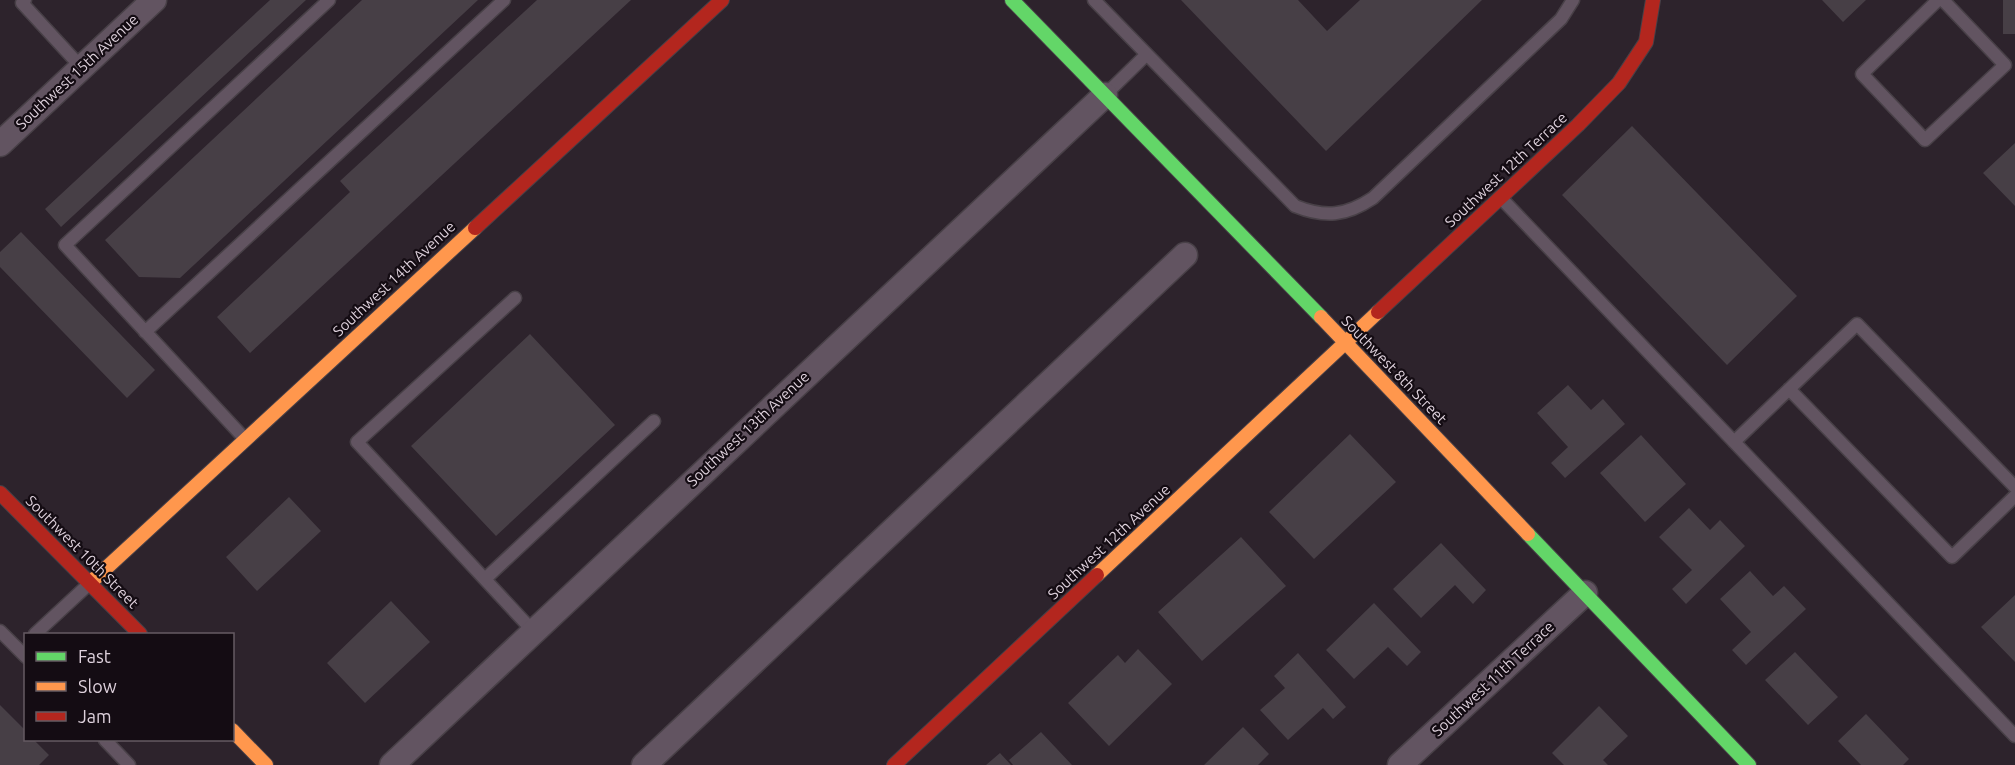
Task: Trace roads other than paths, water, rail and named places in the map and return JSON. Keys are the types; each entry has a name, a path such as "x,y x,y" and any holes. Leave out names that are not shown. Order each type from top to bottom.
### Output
{"street":[{"name":"Southwest 15th Avenue","path":"0,144 154,0"},
{"name":"Southwest 14th Avenue","path":"90,583 722,0"},
{"name":"Southwest 8th Street","path":"1012,0 1346,343 1749,765"},
{"name":"Southwest 12th Terrace","path":"1346,343 1501,198 1619,83 1646,42 1653,0"},
{"name":"Southwest 13th Avenue","path":"392,765 1105,95"},
{"path":"644,765 1185,255"},
{"name":"Southwest 12th Avenue","path":"894,765 1346,343"},
{"name":"Southwest 10th Street","path":"0,493 139,633"},
{"name":"Southwest 11th Terrace","path":"1400,765 1585,593"},
{"path":"234,732 266,765"}],"lane":[{"path":"25,0 22,3 82,68"},
{"path":"245,439 65,245 329,0"},
{"path":"145,332 504,0"},
{"path":"1094,0 1295,206 1313,213 1336,215 1354,210 1373,198 1561,19 1573,0"},
{"path":"1941,0 2004,65 1925,140 1862,74 1941,0"},
{"path":"1105,95 1146,55"},
{"path":"1501,198 2015,736"},
{"path":"516,298 357,442 533,631"},
{"path":"1734,442 1857,324 2015,487"},
{"path":"1789,389 1952,557 2015,496"},
{"path":"485,579 654,421"},
{"path":"36,633 90,583"},
{"path":"0,631 23,650"},
{"path":"106,741 129,765"}]}
